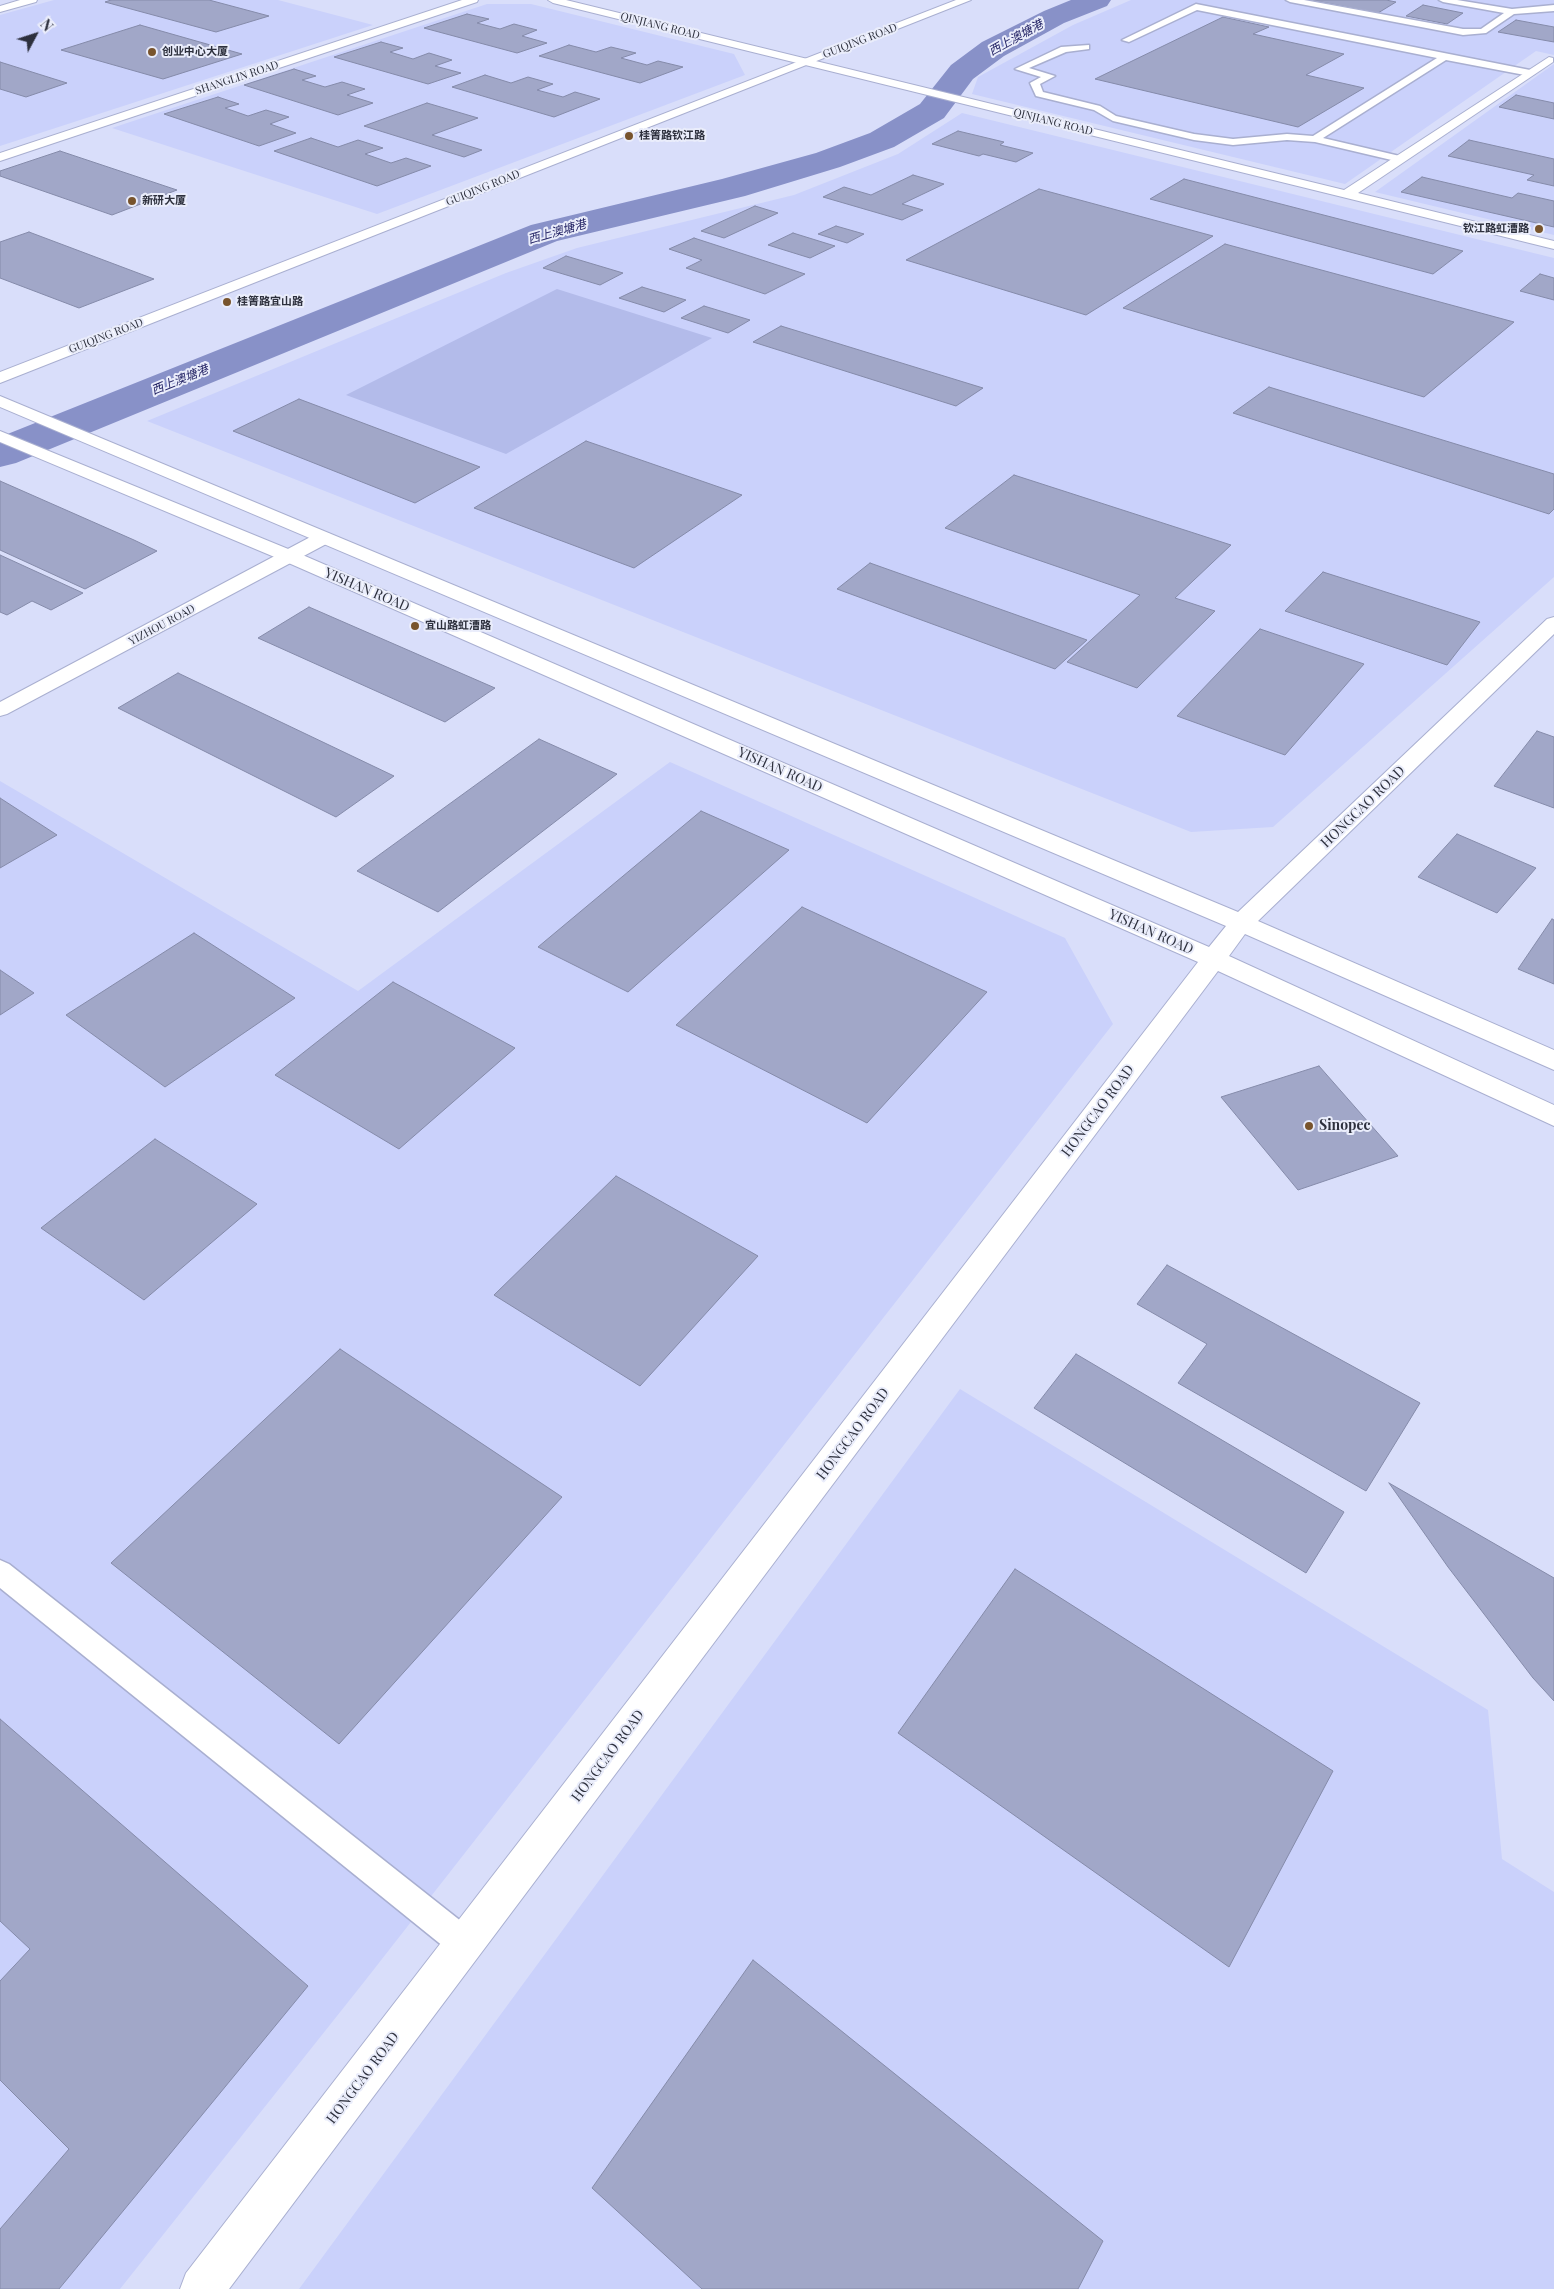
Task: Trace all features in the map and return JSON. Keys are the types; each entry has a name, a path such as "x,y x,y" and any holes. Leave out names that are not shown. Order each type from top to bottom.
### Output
{"street":[{"path":"0,9 32,0"},
{"name":"SHANGLIN ROAD","path":"0,156 473,0"},
{"name":"QINJIANG ROAD","path":"552,0 1554,246"},
{"name":"GUIQING ROAD","path":"0,378 966,0"},
{"path":"1347,194 1549,60"},
{"path":"0,401 323,538 738,710 1241,924 1554,1061"},
{"name":"YISHAN ROAD","path":"0,436 290,557 1214,960 1554,1116"},
{"name":"YIZHOU ROAD","path":"0,710 323,538"},
{"name":"HONGCAO ROAD","path":"202,2289 1241,924 1554,623"}],"lane":[{"path":"1290,0 1463,32 1483,31 1527,0"},
{"path":"1443,0 1546,18"},
{"path":"1126,40 1196,7 1530,73"},
{"path":"1512,12 1554,8"},
{"path":"1086,47 1064,49 1020,69 1050,76 1035,84 1039,94 1097,108 1113,118 1194,137 1233,142 1264,138 1315,139 1400,159"},
{"path":"1315,139 1445,57"},
{"path":"0,1572 465,1944"}],"shaded area":[{"path":"54,0 278,0 373,25 0,146 0,15"},
{"path":"1131,0 1554,0 1554,55 1536,51 1345,184 972,94 978,77 1073,25"},
{"path":"487,4 531,4 734,54 745,75 377,214 112,128"},
{"path":"1554,64 1554,235 1375,192"},
{"path":"962,113 1554,258 1554,577 1273,827 1191,832 147,421 506,273 577,248 794,195 898,154"},
{"path":"557,289 712,338 506,454 346,395"},
{"path":"670,762 1065,938 1113,1024 364,1982 120,2289 0,2289 0,781 358,991"},
{"path":"960,1389 1488,1710 1502,1859 1554,1892 1554,2289 299,2289"}],"building":[{"path":"111,0 209,0 269,16 216,32 105,2"},
{"path":"1311,0 1386,0 1396,2 1378,13"},
{"path":"1423,5 1463,13 1447,24 1406,16"},
{"path":"467,14 489,19 477,23 500,29 514,24 537,30 522,36 547,43 517,53 424,28"},
{"path":"1223,17 1269,27 1253,34 1344,54 1306,75 1364,88 1298,127 1095,79"},
{"path":"1516,20 1554,27 1554,42 1498,32"},
{"name":"创业中心大厦","path":"140,25 242,54 163,79 61,50"},
{"path":"381,42 403,48 390,52 413,59 429,53 452,60 435,66 461,73 428,84 334,57"},
{"path":"569,45 596,52 611,47 636,53 621,58 647,65 658,61 683,67 640,83 539,56"},
{"path":"0,62 67,83 26,97 0,89"},
{"path":"294,69 316,76 302,80 325,87 342,82 365,89 347,95 373,103 338,115 244,85"},
{"path":"485,75 511,83 528,77 553,84 537,90 563,97 575,92 600,99 554,117 452,87"},
{"path":"1516,95 1554,103 1554,119 1499,107"},
{"path":"218,97 239,104 225,108 248,116 266,110 289,117 270,124 296,133 259,146 164,114"},
{"path":"427,103 478,118 432,135 482,150 464,157 364,126"},
{"path":"958,131 1004,142 1000,145 1033,153 1016,162 983,154 979,156 932,144"},
{"path":"311,138 338,147 358,140 383,148 365,154 391,163 406,158 431,166 377,186 274,151"},
{"path":"1469,140 1554,159 1554,186 1527,180 1534,175 1448,156"},
{"path":"60,151 177,190 112,215 0,176 0,171"},
{"path":"913,175 944,184 902,204 923,210 902,220 823,197 844,187 871,195"},
{"path":"1422,177 1512,198 1518,193 1554,201 1554,227 1401,192"},
{"path":"1184,179 1463,251 1433,274 1150,199"},
{"path":"1039,189 1213,236 1086,315 906,260"},
{"path":"755,206 778,213 724,238 701,231"},
{"path":"836,226 864,234 847,243 818,234"},
{"path":"29,232 154,279 79,308 0,278 0,242"},
{"path":"793,233 835,246 810,258 768,245"},
{"path":"694,238 805,274 765,294 686,268 702,260 669,249"},
{"path":"1225,244 1514,322 1424,397 1123,308"},
{"path":"566,256 623,273 600,285 543,268"},
{"path":"1540,274 1554,278 1554,300 1520,291"},
{"path":"642,287 686,300 664,312 619,298"},
{"path":"704,306 750,320 728,333 681,318"},
{"path":"781,326 983,388 956,406 753,342"},
{"path":"1269,387 1554,474 1554,509 1549,514 1233,413"},
{"path":"299,399 480,467 415,503 233,431"},
{"path":"586,441 742,495 634,568 474,508"},
{"path":"1014,475 1231,545 1175,598 1215,611 1137,688 1067,662 1140,595 945,528"},
{"path":"0,481 157,551 85,589 0,550"},
{"path":"0,555 83,593 51,610 32,601 7,615 0,612"},
{"path":"870,563 1087,640 1055,669 837,589"},
{"path":"1323,572 1480,622 1447,665 1285,611"},
{"path":"309,607 495,688 445,722 258,638"},
{"path":"1260,629 1364,664 1285,755 1177,716"},
{"path":"178,673 394,776 336,817 118,708"},
{"path":"1537,731 1554,737 1554,808 1494,786"},
{"path":"539,739 617,774 438,912 357,871"},
{"path":"0,798 57,835 0,868"},
{"path":"701,811 789,850 628,992 538,947"},
{"path":"1457,834 1536,868 1497,913 1418,877"},
{"path":"802,907 987,992 867,1123 676,1025"},
{"path":"1552,919 1554,920 1554,984 1518,969"},
{"path":"194,933 295,998 165,1087 66,1015"},
{"path":"0,970 34,993 0,1015"},
{"path":"393,982 515,1048 399,1149 275,1075"},
{"name":"Sinopec","path":"1319,1066 1398,1156 1298,1190 1221,1097"},
{"path":"155,1139 257,1204 144,1300 41,1228"},
{"path":"616,1176 758,1256 640,1386 494,1295"},
{"path":"1167,1265 1420,1403 1366,1491 1178,1383 1207,1344 1137,1304"},
{"path":"340,1349 562,1497 339,1744 111,1563"},
{"path":"1076,1354 1344,1512 1306,1573 1034,1408"},
{"path":"1389,1483 1554,1578 1554,1701 1533,1678 1448,1567"},
{"path":"1015,1569 1333,1771 1229,1967 898,1733"},
{"path":"0,1719 308,1986 59,2289 0,2289 0,2229 69,2149 0,2080 0,1981 30,1949 0,1921"},
{"path":"753,1960 1103,2241 1078,2289 702,2289 592,2188"}],"waterway":[{"name":"西上澳塘港","path":"0,453 544,233 732,188 828,160 882,140 932,111 962,72 993,49 1054,17 1097,0"}],"place":[{"name":"创业中心大厦","path":"152,52"},
{"name":"桂箐路钦江路","path":"629,136"},
{"name":"新研大厦","path":"132,201"},
{"name":"钦江路虹漕路","path":"1539,229"},
{"name":"桂箐路宜山路","path":"227,302"},
{"name":"宜山路虹漕路","path":"415,626"},
{"name":"Sinopec","path":"1309,1126"}]}
